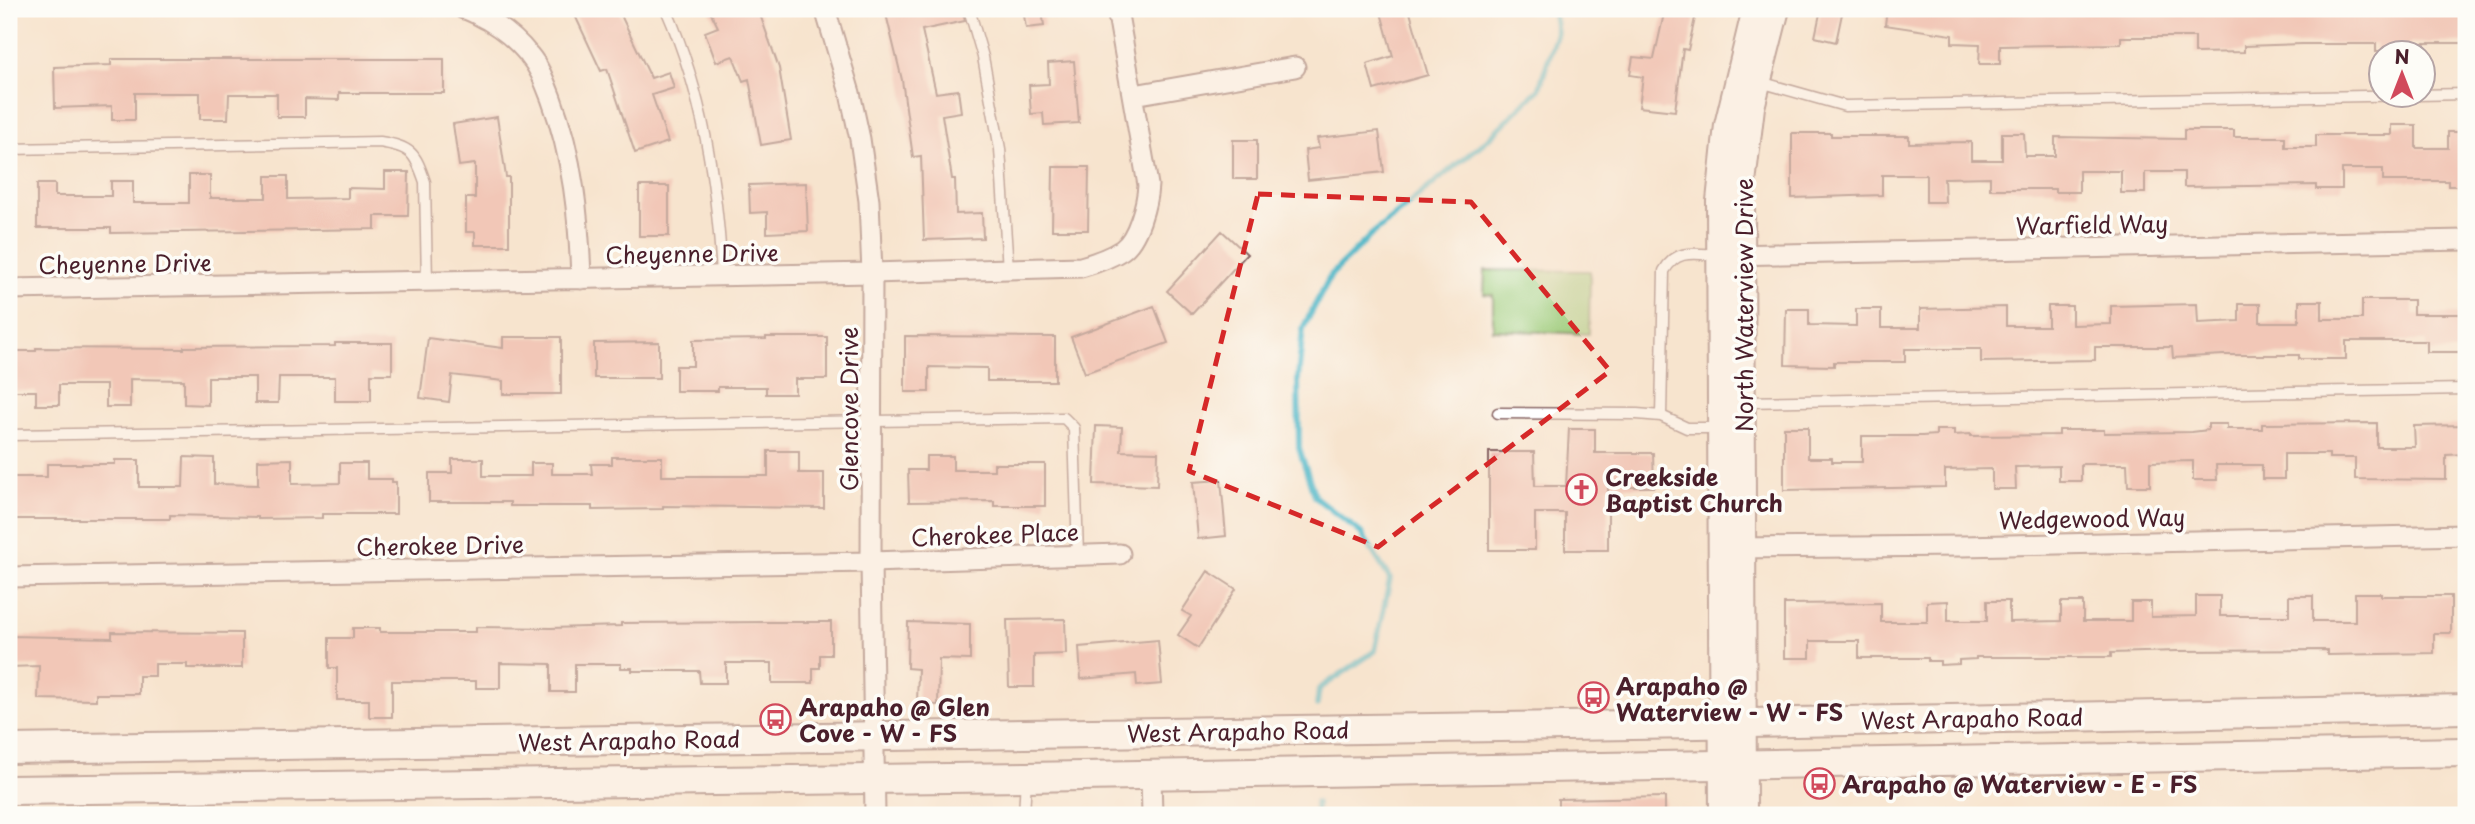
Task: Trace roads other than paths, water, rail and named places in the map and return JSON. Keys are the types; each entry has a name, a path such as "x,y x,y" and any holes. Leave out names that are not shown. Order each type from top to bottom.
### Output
{"main road":[{"name":"West Arapaho Road","path":"9,749 2466,709"},
{"path":"1151,775 1159,752 1165,748 1266,745 1304,730"},
{"name":"West Arapaho Road","path":"9,790 874,780 2466,752"}],"street":[{"path":"464,9 504,29 529,54 541,74 559,120 572,172 579,223 581,279"},
{"name":"Glencove Drive","path":"825,9 850,93 869,201 872,273 871,562 875,815"},
{"name":"Cheyenne Drive","path":"9,289 1081,267 1100,262 1125,248 1147,205 1149,185 1118,9"},
{"name":"North Waterview Drive","path":"1744,815 1732,766 1731,723 1731,548 1741,402 1730,255 1719,201 1727,125 1755,9"},
{"name":"North Waterview Drive","path":"1731,548 1719,428 1730,255 1742,191 1746,144 1758,82 1777,9"},
{"path":"1134,95 1295,67"},
{"name":"Warfield Way","path":"1730,255 2466,240"},
{"name":"Wedgewood Way","path":"1731,548 2466,535"},
{"name":"Cherokee Place","path":"871,562 1121,554"},
{"name":"Cherokee Drive","path":"9,577 871,562"},
{"name":"North Waterview Drive","path":"1722,815 1732,766"},
{"path":"1151,775 1152,815"}],"lane":[{"path":"666,9 688,62 708,146 719,225 722,276"},
{"path":"969,9 983,57 1000,149 1008,269"},
{"path":"1758,82 1846,106 2466,94"},
{"path":"9,149 380,142 403,146 421,169 425,182 427,282"},
{"path":"1661,416 1664,271 1670,261 1681,254 1730,255"},
{"path":"1741,402 2466,389"},
{"path":"1498,413 1637,414 1661,416 1687,428 1719,428"},
{"path":"9,435 1064,418 1074,428 1078,555"},
{"path":"1024,815 1026,777"}],"waterway":[{"path":"1317,705 1319,689 1375,651 1390,579 1361,533 1315,497 1299,448 1298,379 1303,328 1331,275 1371,235 1489,138 1539,89 1557,32 1553,9"},
{"path":"1316,803 1316,815"}],"place":[{"name":"Creekside Baptist Church","path":"1582,489"},
{"name":"Arapaho @ Waterview - W - FS","path":"1593,698"},
{"name":"Arapaho @ Glen Cove - W - FS","path":"776,719"},
{"name":"Arapaho @ Waterview - E - FS","path":"1819,783"}]}
